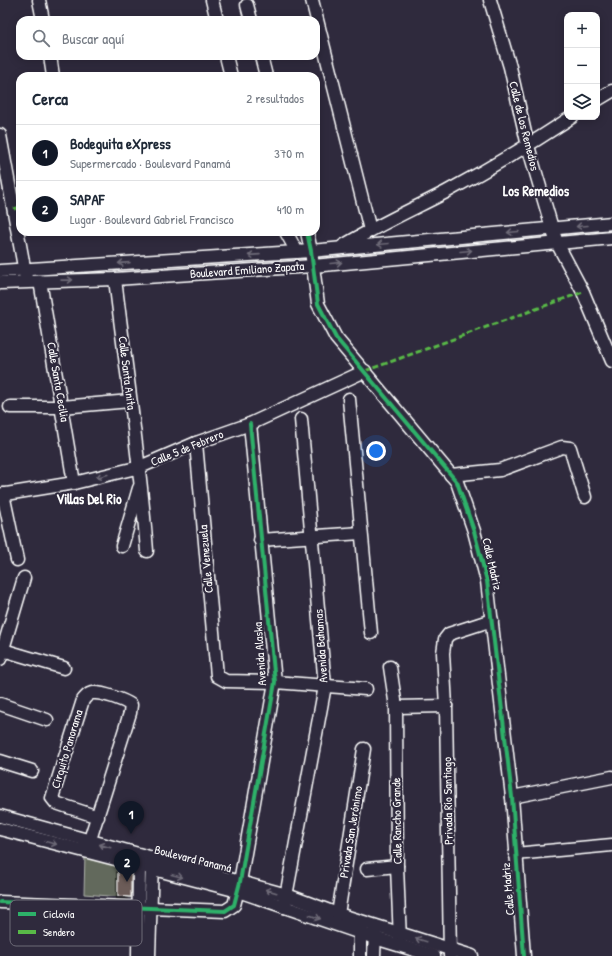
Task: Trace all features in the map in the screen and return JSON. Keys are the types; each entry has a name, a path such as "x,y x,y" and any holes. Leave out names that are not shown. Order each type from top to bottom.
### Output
{"street":[{"path":"39,0 42,16"},
{"path":"212,0 216,16"},
{"path":"312,0 316,16"},
{"name":"Calle de los Remedios","path":"490,0 510,67 528,146 557,243 606,333 612,360"},
{"path":"247,5 250,16"},
{"path":"320,32 370,230"},
{"path":"51,60 52,72"},
{"path":"227,60 230,72"},
{"path":"262,60 265,72"},
{"path":"600,98 612,90"},
{"name":"Boulevard Emiliano Zapata","path":"340,248 370,230 446,192 528,146 567,120"},
{"path":"0,135 4,175 16,230"},
{"name":"Boulevard Emiliano Zapata","path":"0,283 26,276 612,223"},
{"path":"17,236 26,276"},
{"path":"288,236 297,252"},
{"name":"Calle Madriz","path":"308,236 318,304 336,338 457,482 474,531 487,581 492,620 512,797 515,854 524,956"},
{"name":"Boulevard Emiliano Zapata","path":"0,271 26,276 40,281 115,279 313,266 612,238"},
{"name":"Calle Santa Anita","path":"115,279 130,401 142,481 147,551"},
{"name":"Calle Santa Cecilia","path":"40,281 74,483"},
{"name":"Calle 5 de Febrero","path":"1,495 74,483 140,467 196,443 250,424 365,371"},
{"path":"349,398 370,633"},
{"path":"10,407 62,406 130,401"},
{"name":"Avenida Bahamas","path":"285,901 325,686 301,419"},
{"name":"Avenida Alaska","path":"144,909 225,911 234,905 239,886 275,682 260,540 250,424"},
{"name":"Calle Venezuela","path":"196,443 217,676 226,681 275,682"},
{"path":"451,475 500,470 562,446 570,448 585,497"},
{"path":"122,546 142,481"},
{"path":"1,495 17,560"},
{"path":"260,540 361,533"},
{"path":"24,578 1,655 64,668"},
{"name":"Privada Río Santiago","path":"450,953 446,706 443,653 445,639 448,634 492,620"},
{"name":"Calle Rancho Grande","path":"390,666 396,707 397,866 400,940"},
{"path":"275,682 366,689"},
{"name":"Cirquito Panorama","path":"88,847 98,817 131,705 125,701 94,692 88,694 83,700 52,798 56,803 98,817"},
{"path":"0,704 47,720"},
{"path":"396,707 446,706"},
{"name":"Privada San Jerónimo","path":"338,914 364,749"},
{"path":"0,761 32,771"},
{"path":"512,797 612,777"},
{"name":"Boulevard Panamá","path":"0,816 88,847 239,886 285,901 338,914 376,926 400,940 434,956"},
{"name":"Boulevard Panamá","path":"0,829 33,839 88,847"},
{"path":"0,838 33,839"},
{"path":"515,854 612,845"},
{"path":"142,925 146,863"},
{"path":"367,868 397,866"},
{"name":"Boulevard Panamá","path":"285,901 375,938 400,940 450,953 472,956"},
{"name":"Avenida Alaska","path":"0,902 10,902"},
{"path":"144,909 150,956"},
{"path":"360,921 360,956"},
{"path":"374,956 376,926"},
{"path":"138,956 139,946"}],"green space":[{"path":"85,854 136,868 135,898 84,894"}],"building":[{"path":"118,868 131,871 131,897 118,896"}],"marked path":[{"path":"365,371 583,292"}],"cycle path":[{"path":"308,236 318,304 336,338 457,482 474,531 487,581 512,797 524,956"},
{"path":"142,908 225,911 234,905 240,882 275,682 250,424"},
{"path":"0,902 10,902"}],"place":[{"name":"Bodeguita eXpress","path":"131,834"},
{"name":"SAPAF","path":"127,882"}],"district":[{"name":"Los Remedios","path":"536,191"},
{"name":"Villas Del Rio","path":"89,499"}]}
